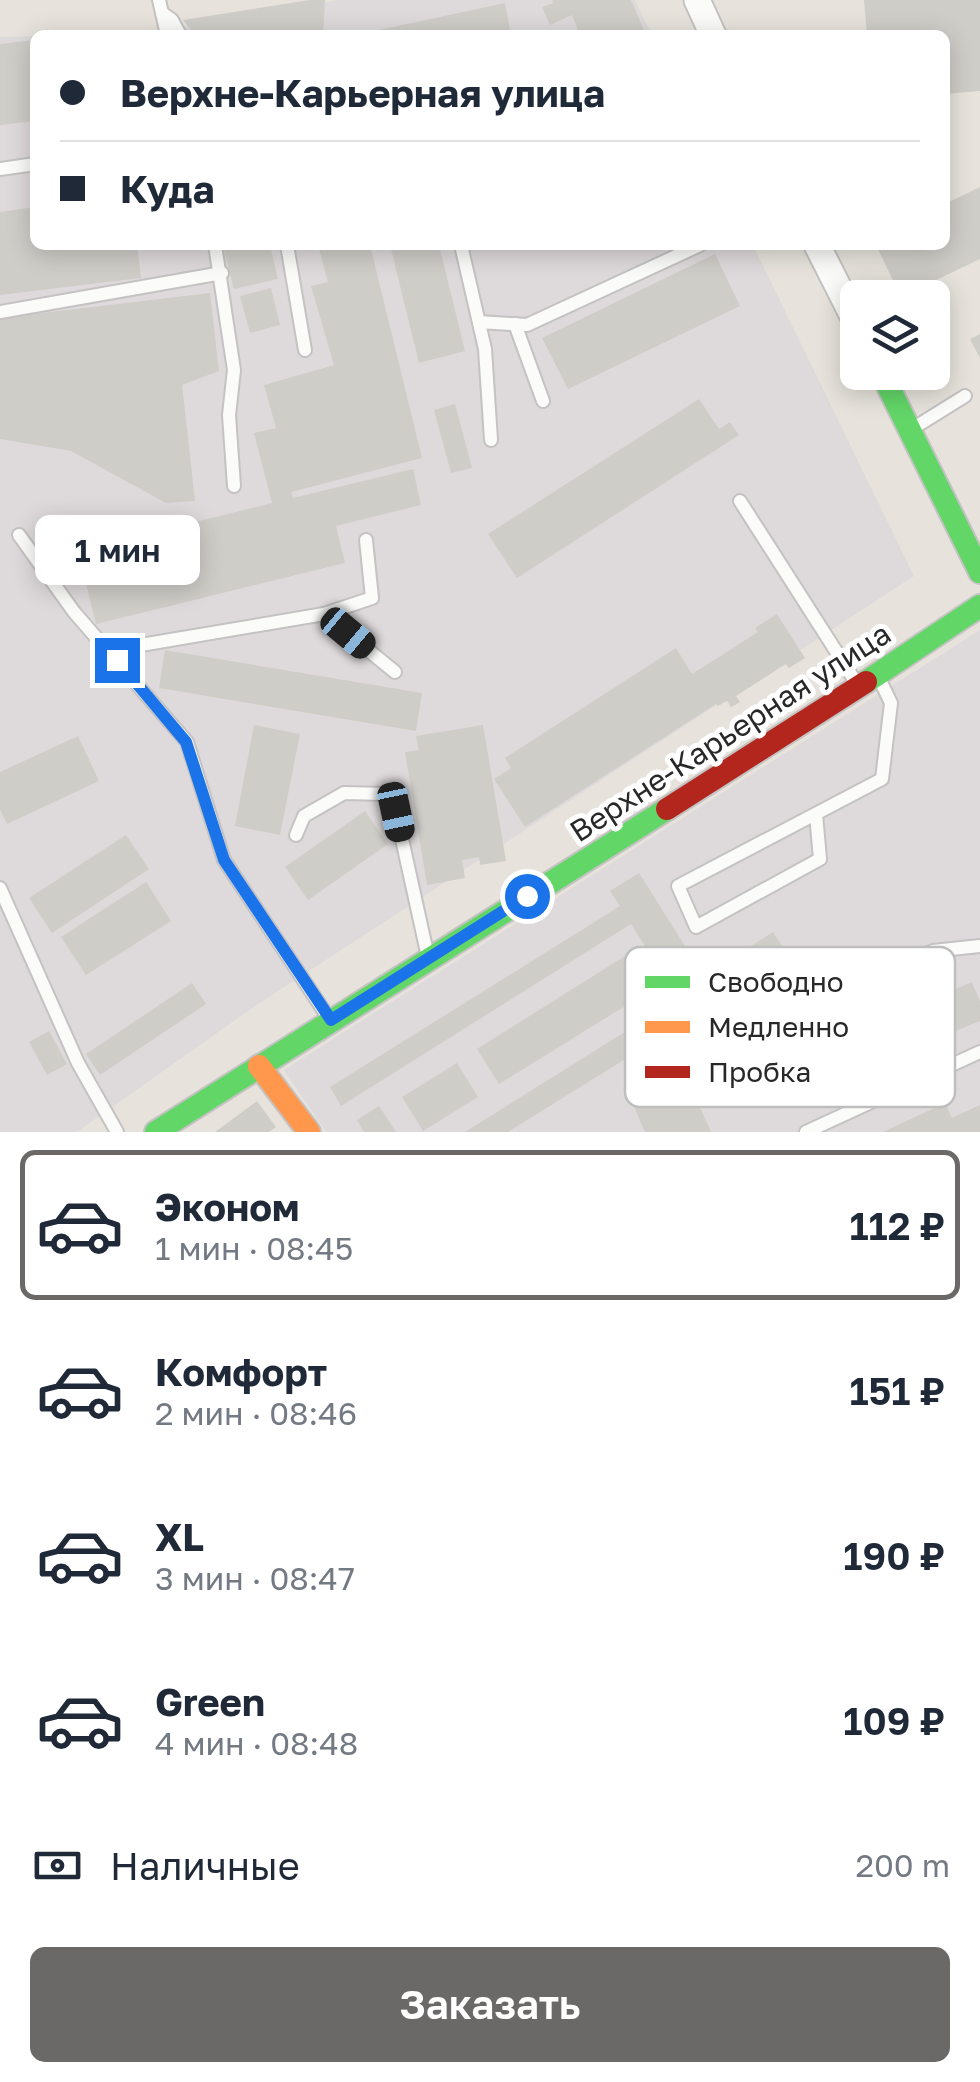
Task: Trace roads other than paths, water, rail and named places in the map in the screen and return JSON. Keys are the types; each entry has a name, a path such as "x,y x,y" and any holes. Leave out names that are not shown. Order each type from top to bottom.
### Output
{"street":[{"path":"697,0 711,30"},
{"path":"820,250 840,290"},
{"path":"890,390 980,572"},
{"name":"Верхне-Карьерная улица","path":"156,1132 980,606"},
{"path":"259,1066 310,1132"}],"lane":[{"path":"161,6 177,30"},
{"path":"0,169 30,165"},
{"path":"216,250 234,370 229,416 234,486"},
{"path":"287,250 305,350"},
{"path":"463,250 485,349 491,440"},
{"path":"479,322 527,324 689,250"},
{"path":"0,312 222,273"},
{"path":"515,324 543,401"},
{"path":"910,431 965,396"},
{"path":"740,501 868,681 891,703 882,779 678,886 696,927 820,859 816,814"},
{"path":"20,534 74,612 186,742 224,860 331,1020"},
{"path":"117,660 129,648 324,614 372,598 366,540"},
{"path":"324,614 395,672"},
{"path":"296,835 304,816 344,793 385,794 396,812 428,959"},
{"path":"0,888 78,1063 116,1132"},
{"path":"955,1063 980,1052"},
{"path":"806,1132 860,1107"}]}
